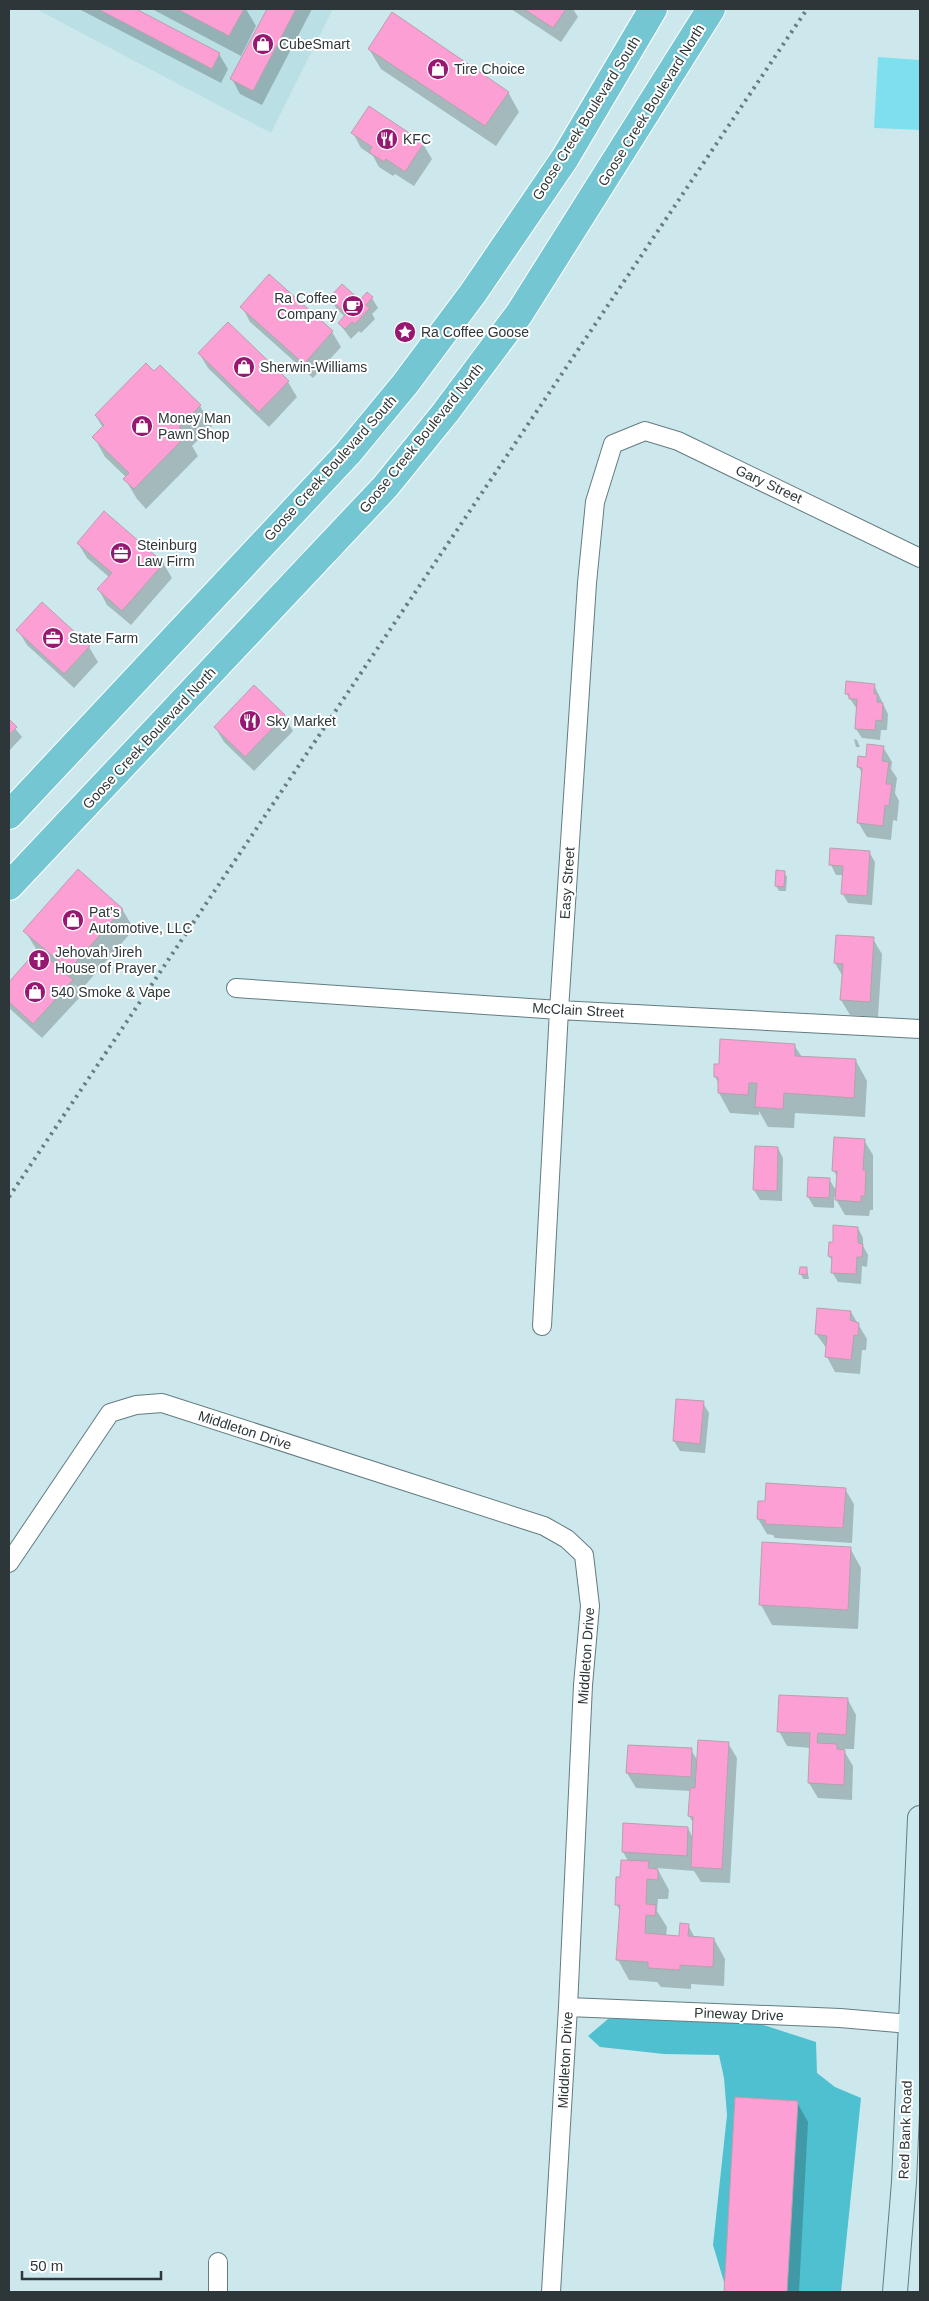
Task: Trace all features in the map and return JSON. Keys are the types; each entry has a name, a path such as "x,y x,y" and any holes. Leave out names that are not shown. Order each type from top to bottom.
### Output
{"highway":[{"name":"Goose Creek Boulevard South","path":"9,815 348,453 405,384 473,293 565,158 653,9"},
{"name":"Goose Creek Boulevard North","path":"9,886 384,487 445,413 519,314 712,9"}],"main road":[{"name":"Red Bank Road","path":"895,2292 904,2182 920,1818"}],"street":[{"name":"Gary Street","path":"613,444 645,431 678,441 920,558"},
{"name":"Easy Street","path":"542,1326 559,1010 592,538 595,502 613,444"},
{"name":"McClain Street","path":"236,988 559,1010 920,1029"},
{"name":"Middleton Drive","path":"9,1563 110,1412 136,1404 162,1403 544,1526 567,1539 584,1555 590,1606 551,2292"},
{"name":"Pineway Drive","path":"568,2007 840,2018 910,2024"},
{"path":"218,2262 218,2292"}],"shaded area":[{"path":"36,9 333,9 271,133"},
{"path":"878,57 920,60 920,130 874,128"},
{"path":"608,2019 745,2019 816,2042 817,2073 835,2087 861,2098 841,2292 727,2292 713,2245 727,2115 724,2078 719,2055 664,2054 600,2047 588,2036"}],"building":[{"path":"98,9 136,9 220,53 212,69"},
{"path":"177,9 244,9 229,36"},
{"name":"CubeSmart","path":"267,9 296,9 253,91 230,79"},
{"path":"524,9 566,9 553,28"},
{"path":"392,12 509,92 485,126 368,49"},
{"path":"369,106 424,143 405,172 386,159 384,162 369,152 372,147 351,133"},
{"path":"269,274 333,331 304,364 240,307"},
{"name":"Ra Coffee Company","path":"342,284 360,300 367,292 373,297 366,305 370,308 355,324 352,322 345,329 338,323 346,314 329,298"},
{"name":"Sherwin-Williams","path":"228,322 289,381 259,412 198,353"},
{"name":"Money Man Pawn Shop","path":"146,363 154,371 160,365 201,405 179,427 187,435 134,489 123,479 129,473 92,437 104,425 95,415"},
{"name":"Steinburg Law Firm","path":"104,511 164,563 122,611 97,589 112,573 77,543"},
{"name":"State Farm","path":"42,602 90,646 64,674 16,630"},
{"path":"846,681 875,684 874,694 877,694 877,702 883,703 882,721 876,720 875,730 855,729 857,699 849,699 849,694 845,694"},
{"name":"Sky Market","path":"254,685 285,715 245,757 214,727"},
{"path":"9,719 17,727 9,735"},
{"path":"867,744 884,746 882,761 889,762 886,784 892,784 889,806 885,805 883,826 857,823 862,768 857,767 858,756 866,757"},
{"path":"830,848 870,851 867,896 841,894 843,866 829,865"},
{"name":"Pat's Automotive, LLC","path":"78,869 123,909 69,970 23,931"},
{"path":"776,870 785,871 784,887 775,886"},
{"path":"836,935 874,937 870,1002 840,1000 843,964 834,963"},
{"name":"540 Smoke & Vape","path":"38,949 73,980 33,1024 9,1002 9,982"},
{"path":"720,1039 795,1044 795,1056 856,1059 854,1098 784,1093 783,1109 755,1107 757,1083 749,1083 748,1095 718,1093 718,1077 714,1077 714,1064 719,1064"},
{"path":"834,1137 865,1139 863,1170 866,1170 865,1196 861,1196 861,1202 835,1200 837,1171 832,1171"},
{"path":"755,1146 778,1147 777,1191 753,1190"},
{"path":"808,1177 830,1178 829,1198 807,1197"},
{"path":"833,1225 858,1227 858,1243 863,1244 862,1257 857,1257 856,1274 831,1273 832,1257 828,1256 829,1242 833,1242"},
{"path":"800,1267 807,1267 807,1275 799,1274"},
{"path":"817,1308 851,1311 850,1320 859,1323 858,1336 854,1335 851,1360 825,1357 827,1336 815,1334"},
{"path":"676,1399 704,1401 700,1444 673,1441"},
{"path":"766,1483 846,1488 843,1528 765,1524 765,1520 757,1519 758,1501 765,1501"},
{"path":"762,1542 851,1547 848,1610 759,1605"},
{"path":"779,1695 848,1698 846,1735 818,1733 817,1743 837,1744 837,1749 845,1750 844,1785 808,1783 810,1733 777,1732"},
{"path":"698,1740 729,1742 722,1869 691,1867 693,1817 688,1816 690,1788 695,1788"},
{"path":"628,1745 692,1748 691,1777 626,1773"},
{"path":"623,1823 688,1827 687,1856 622,1852"},
{"path":"621,1860 649,1861 648,1868 658,1869 658,1880 647,1879 646,1904 656,1905 655,1916 646,1915 645,1933 679,1936 680,1923 689,1924 688,1936 714,1938 713,1967 680,1965 680,1970 648,1968 648,1962 616,1960 620,1905 615,1905 616,1877 620,1877"},
{"path":"735,2097 798,2101 787,2292 724,2292"}],"railway":[{"path":"9,1197 807,9"}],"place":[{"name":"CubeSmart","path":"263,44"},
{"name":"Tire Choice","path":"438,69"},
{"name":"KFC","path":"387,139"},
{"name":"Ra Coffee Company","path":"353,306"},
{"name":"Ra Coffee Goose","path":"405,332"},
{"name":"Sherwin-Williams","path":"244,367"},
{"name":"Money Man Pawn Shop","path":"142,426"},
{"name":"Steinburg Law Firm","path":"121,553"},
{"name":"State Farm","path":"53,638"},
{"name":"Sky Market","path":"250,721"},
{"name":"Pat's Automotive, LLC","path":"73,920"},
{"name":"Jehovah Jireh House of Prayer","path":"39,960"},
{"name":"540 Smoke & Vape","path":"35,992"}]}
